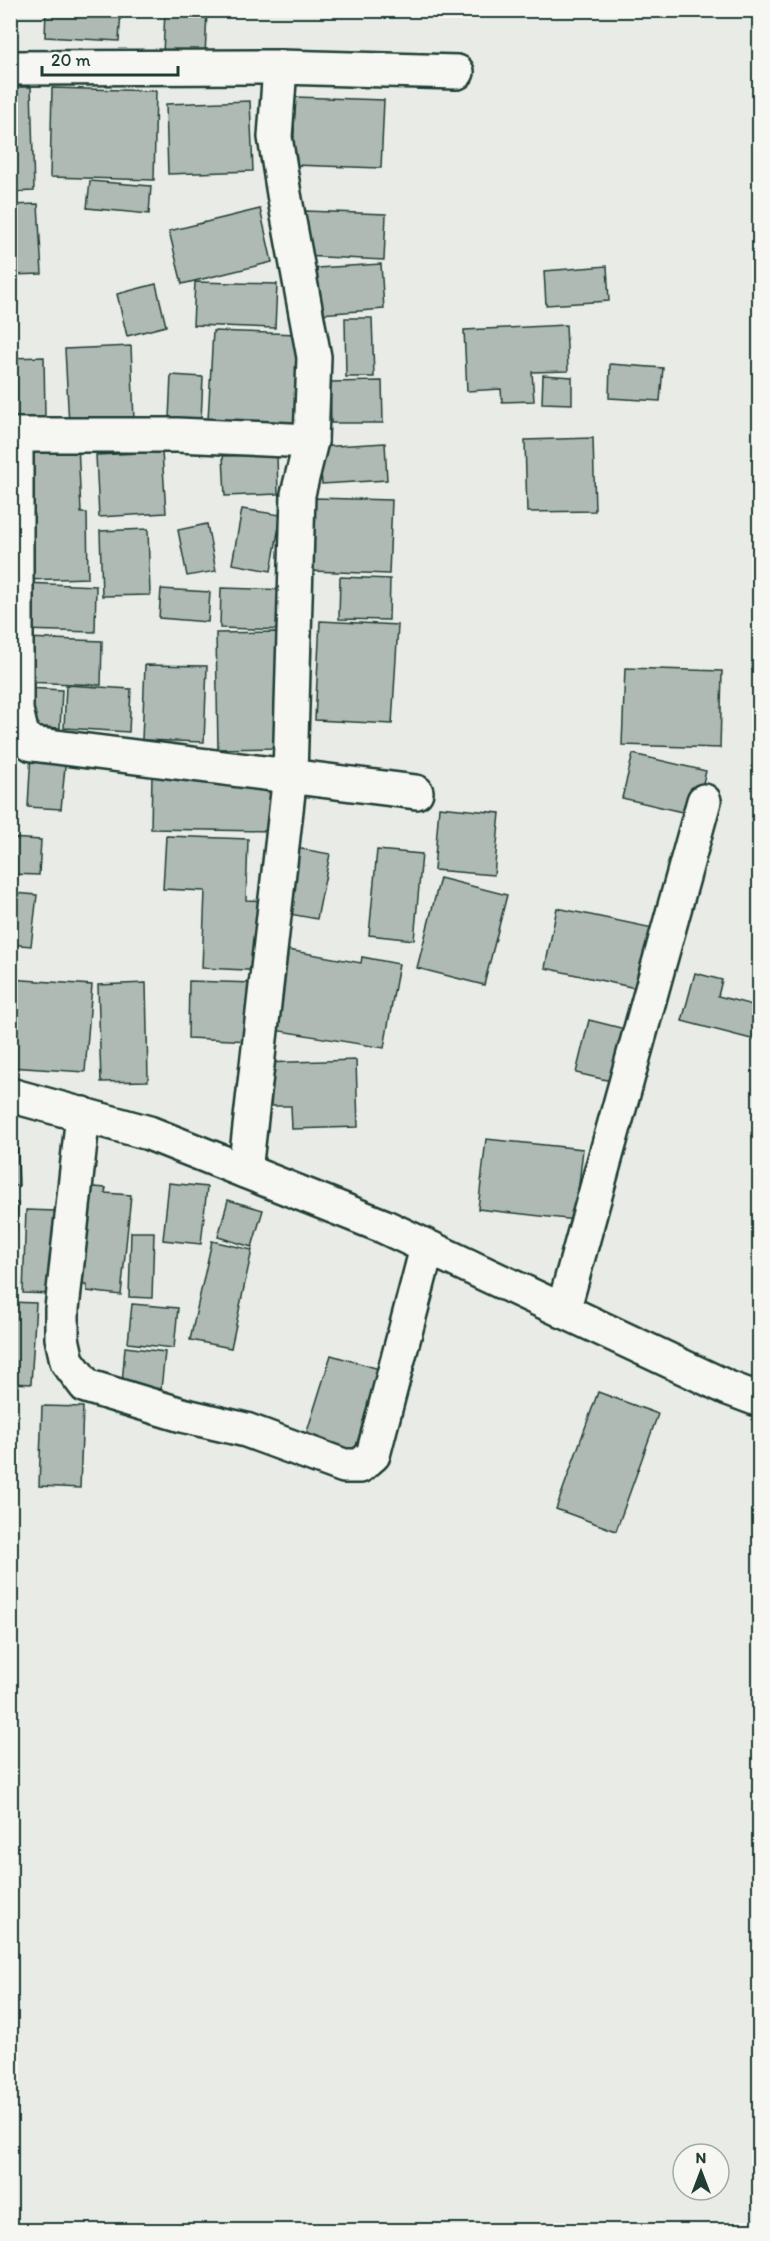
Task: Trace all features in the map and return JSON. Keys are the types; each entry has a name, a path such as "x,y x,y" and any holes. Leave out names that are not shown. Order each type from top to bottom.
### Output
{"street":[{"path":"245,1171 290,775 298,494 311,441 314,357 275,136 280,67"},
{"path":"10,68 280,67 457,72"},
{"path":"311,441 177,435 13,435 14,666 16,710 22,735 32,744 416,792"},
{"path":"563,1311 704,801"},
{"path":"10,1095 149,1133 383,1226 728,1388 759,1400"},
{"path":"83,1114 62,1309 62,1338 67,1361 86,1386 182,1415 246,1430 344,1466 360,1466 373,1455 427,1248"}],"building":[{"path":"46,10 121,10 119,41 45,37"},
{"path":"165,10 207,10 205,57 163,55"},
{"path":"10,87 31,87 34,191 10,192"},
{"path":"52,88 156,91 154,180 50,177"},
{"path":"295,97 384,100 381,168 293,165"},
{"path":"250,101 253,171 168,174 166,104"},
{"path":"90,181 151,186 149,214 87,208"},
{"path":"38,204 42,274 10,275 10,205"},
{"path":"260,209 272,262 182,284 169,231"},
{"path":"305,211 386,214 384,260 303,256"},
{"path":"381,264 384,309 320,314 317,268"},
{"path":"607,266 609,301 546,305 544,271"},
{"path":"195,282 277,284 275,328 193,325"},
{"path":"156,284 166,326 127,336 117,294"},
{"path":"345,318 372,318 374,377 346,377"},
{"path":"566,325 568,371 532,372 534,401 502,402 501,389 467,391 464,330"},
{"path":"213,331 299,334 295,428 238,425 238,421 208,420"},
{"path":"131,346 134,421 69,425 65,349"},
{"path":"44,357 45,417 10,417 10,358"},
{"path":"610,364 663,368 660,401 609,398"},
{"path":"171,375 203,377 201,420 169,419"},
{"path":"543,375 572,377 572,404 542,403"},
{"path":"382,381 383,423 331,423 330,382"},
{"path":"593,438 595,511 527,512 525,440"},
{"path":"78,443 81,513 87,513 88,578 24,580 20,444"},
{"path":"385,443 387,480 322,484 319,447"},
{"path":"162,452 166,513 99,517 96,455"},
{"path":"277,454 278,494 225,496 223,456"},
{"path":"314,498 392,500 389,574 312,571"},
{"path":"242,509 281,515 271,571 232,564"},
{"path":"207,524 216,571 187,576 178,530"},
{"path":"148,529 150,595 102,596 100,531"},
{"path":"340,577 390,579 389,620 339,619"},
{"path":"24,583 96,586 95,632 23,630"},
{"path":"221,588 293,590 292,630 220,628"},
{"path":"161,589 210,592 208,622 159,618"},
{"path":"320,621 398,625 392,724 315,720"},
{"path":"278,632 280,748 218,749 216,633"},
{"path":"26,638 102,641 101,685 25,682"},
{"path":"145,665 207,666 204,742 142,740"},
{"path":"625,668 722,671 720,748 622,745"},
{"path":"66,685 131,689 129,732 64,728"},
{"path":"28,688 62,690 60,728 27,726"},
{"path":"31,753 66,756 61,809 28,807"},
{"path":"633,754 706,771 695,815 622,798"},
{"path":"152,774 271,775 270,831 151,829"},
{"path":"439,807 500,813 494,875 434,870"},
{"path":"166,836 248,839 246,900 269,901 266,971 202,968 205,891 163,889"},
{"path":"10,838 41,840 39,875 10,874"},
{"path":"296,848 330,854 317,919 284,913"},
{"path":"377,850 422,854 414,940 369,935"},
{"path":"440,878 507,895 484,985 417,968"},
{"path":"14,893 37,895 31,946 10,944"},
{"path":"557,908 653,928 640,989 545,968"},
{"path":"288,950 361,963 362,957 399,964 384,1048 274,1030"},
{"path":"695,973 722,980 718,996 760,1007 759,1041 682,1021"},
{"path":"10,979 92,985 85,1072 10,1067"},
{"path":"189,981 254,983 252,1041 188,1038"},
{"path":"146,983 148,1081 101,1082 98,985"},
{"path":"589,1020 633,1031 620,1083 576,1073"},
{"path":"356,1060 358,1127 292,1129 291,1106 261,1106 260,1063"},
{"path":"10,1110 16,1110 19,1186 10,1186"},
{"path":"486,1139 583,1149 575,1220 478,1209"},
{"path":"169,1183 207,1187 201,1244 163,1240"},
{"path":"81,1186 106,1188 105,1193 131,1195 121,1295 87,1291 87,1285 71,1284"},
{"path":"228,1200 263,1210 252,1247 218,1237"},
{"path":"10,1202 18,1203 13,1292 10,1292"},
{"path":"26,1210 56,1211 53,1294 23,1293"},
{"path":"131,1232 154,1232 152,1298 129,1297"},
{"path":"212,1241 252,1250 231,1348 190,1340"},
{"path":"10,1302 36,1303 31,1384 10,1383"},
{"path":"132,1304 178,1308 174,1348 128,1343"},
{"path":"125,1347 165,1352 161,1389 122,1385"},
{"path":"331,1355 379,1369 354,1453 305,1438"},
{"path":"598,1392 658,1414 616,1531 556,1509"},
{"path":"42,1406 83,1407 80,1488 39,1486"}]}
